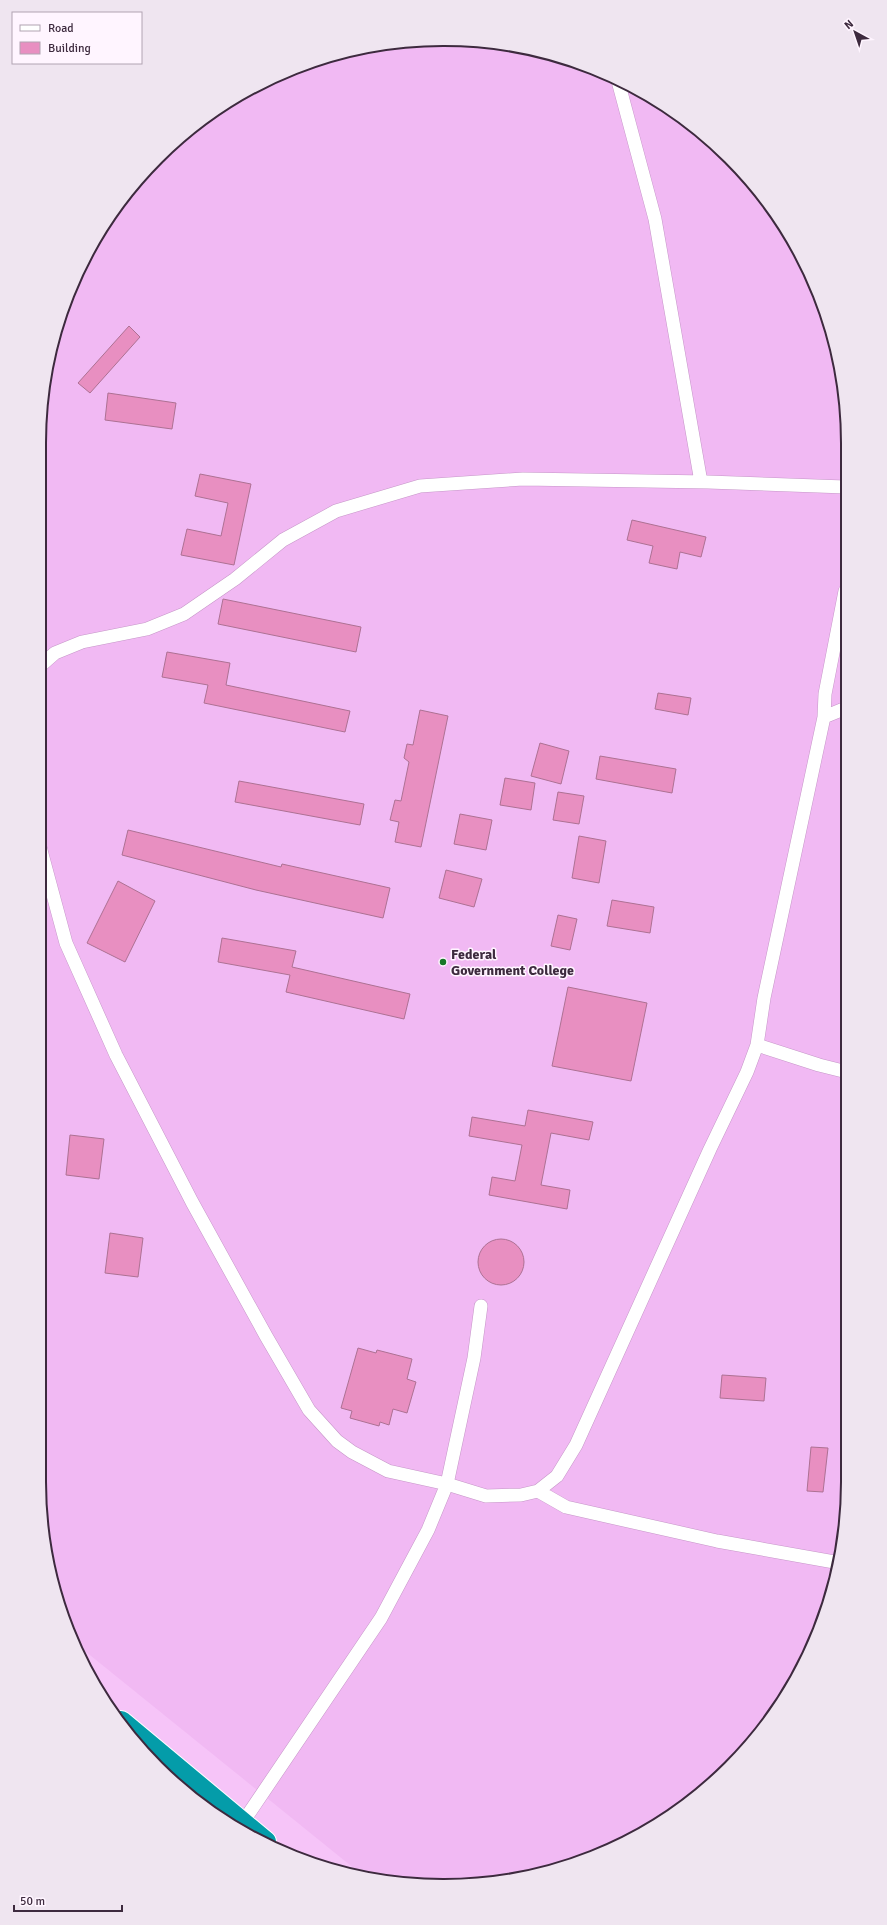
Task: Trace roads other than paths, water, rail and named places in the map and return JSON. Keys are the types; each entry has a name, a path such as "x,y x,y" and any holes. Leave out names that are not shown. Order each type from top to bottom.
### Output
{"highway":[{"path":"142,1740 227,1814"}],"street":[{"path":"620,87 655,219 701,482"},
{"path":"46,661 55,653 82,642 147,629 184,614 234,579 283,540 336,511 420,486 523,479 701,482 841,487"},
{"path":"46,869 66,943 116,1056 192,1202 309,1410 337,1441 352,1452 388,1472 447,1484 486,1496 521,1495 538,1491 557,1476 576,1446 710,1149 747,1072 757,1045 764,998 824,717 825,694 841,611"},
{"path":"824,717 841,710"},
{"path":"757,1045 841,1070"},
{"path":"242,1824 381,1618 428,1530 447,1484 474,1358 481,1306"},
{"path":"538,1491 566,1507 717,1540 832,1562"}],"place":[{"name":"Federal Government College","path":"443,962"}]}
